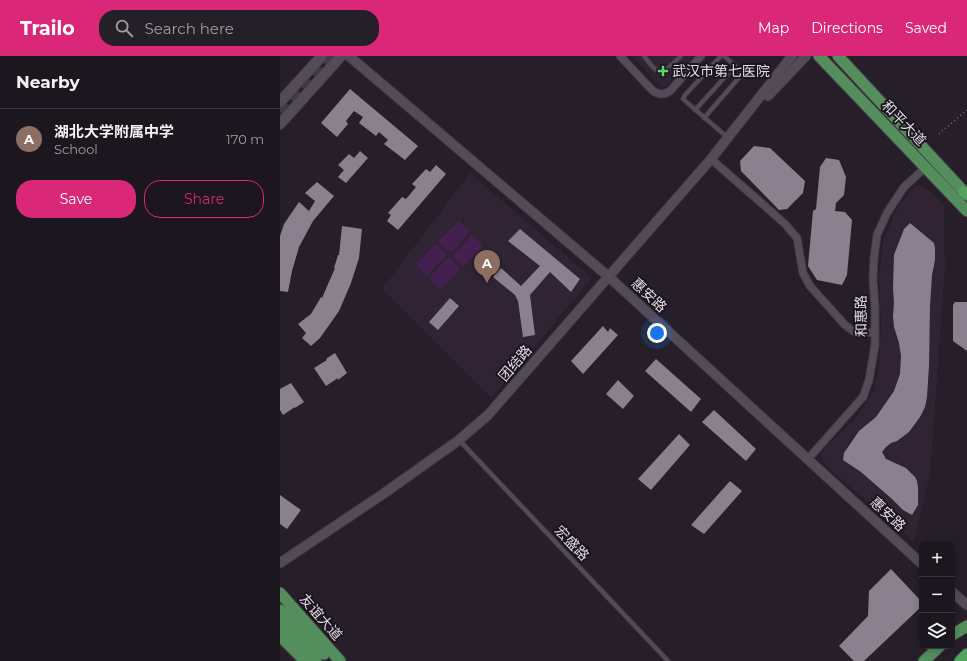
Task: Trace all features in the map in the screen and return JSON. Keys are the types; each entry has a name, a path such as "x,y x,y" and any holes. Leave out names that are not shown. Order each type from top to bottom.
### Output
{"highway":[{"path":"960,661 967,654"}],"main road":[{"path":"280,102 322,56"},
{"path":"280,124 341,56"},
{"name":"和平大道","path":"819,56 967,211"},
{"name":"和平大道","path":"838,56 966,194"},
{"name":"友谊大道","path":"280,593 340,661"},
{"path":"280,610 332,661"},
{"path":"280,624 316,661"},
{"path":"955,633 967,626"},
{"path":"280,636 305,661"},
{"path":"924,661 937,649"}],"street":[{"name":"惠安路","path":"349,56 609,277 919,561"},
{"path":"620,56 655,93 661,94 670,91 697,57"},
{"name":"团结路","path":"280,563 383,494 459,440 488,416 711,159 792,56"},
{"name":"团结路","path":"729,137 806,56"},
{"path":"711,159 775,214 797,238 802,273 810,286 845,325 853,331 875,333"},
{"name":"和惠路","path":"808,459 863,397 870,380 875,345 873,279 874,258 878,235 886,213 904,186 926,167"},
{"path":"955,595 967,606"}],"lane":[{"path":"644,56 658,71 664,72 681,56"},
{"path":"721,56 684,97 684,100 704,118 729,137"},
{"path":"704,118 743,73 724,56"},
{"path":"695,110 735,66"},
{"name":"宏盛路","path":"459,440 668,661"}],"path":[{"path":"939,134 967,110"}],"shaded area":[{"name":"武汉市第七医院","path":"632,56 694,56 666,86 661,87"},
{"path":"470,173 592,278 492,398 382,289"},
{"path":"914,186 924,186 944,206 945,266 930,474 914,541 827,467 820,454 856,418 874,390 879,368 881,324 879,279 883,240 898,206"},
{"path":"459,220 470,232 450,253 438,242"},
{"path":"472,235 483,246 463,266 452,256"},
{"path":"436,244 447,255 426,276 416,265"},
{"path":"449,257 461,269 440,290 429,278"}],"building":[{"path":"350,89 418,146 405,160 384,144 388,140 379,132 376,136 359,123 363,117 354,111 346,121 348,124 337,137 321,123"},
{"path":"754,146 770,148 805,181 803,193 787,209 779,210 741,171 740,161"},
{"path":"360,151 368,158 346,183 338,177 344,170 338,165 349,154 354,158"},
{"path":"826,158 839,160 846,177 844,195 836,203 835,211 845,212 852,220 847,275 842,285 817,280 808,266 813,211 816,209 820,167"},
{"path":"436,165 446,174 398,230 387,221 391,215 388,213 402,197 406,199 416,187 412,184 426,169 430,172"},
{"path":"317,182 334,196 313,221 299,247 288,292 280,291 280,236 284,224 299,202 309,211 315,201 305,193"},
{"path":"910,223 934,243 935,248 930,306 927,397 925,407 920,417 909,432 897,441 891,443 882,452 886,459 906,468 917,481 918,505 912,515 903,510 861,472 843,460 844,453 859,431 876,417 894,391 900,374 901,356 893,316 894,255 904,229"},
{"path":"342,226 362,229 359,258 351,283 339,311 320,338 311,346 302,338 306,333 298,324 311,314 321,297 322,298 339,255"},
{"path":"520,229 580,279 571,292 550,272 530,295 535,335 523,337 518,301 515,295 493,277 501,268 521,286 540,266 508,241"},
{"path":"450,298 459,306 438,330 429,322"},
{"path":"955,302 967,302 967,351 953,341 953,305"},
{"path":"603,326 608,332 610,328 618,335 583,374 571,361"},
{"path":"335,353 347,373 338,380 338,378 326,386 314,368"},
{"path":"656,359 701,399 691,412 645,371"},
{"path":"618,380 634,396 623,409 606,394"},
{"path":"291,383 304,402 283,415 280,410 280,389"},
{"path":"714,410 756,449 746,461 702,422"},
{"path":"679,434 690,445 651,490 638,479"},
{"path":"730,481 742,491 704,534 691,525"},
{"path":"280,495 301,510 287,529 280,524"},
{"path":"891,569 919,599 919,609 864,661 854,661 839,646 868,616 869,591"}],"tunnel":[{"path":"280,112 332,56"}],"place":[{"name":"武汉市第七医院","path":"663,71"},
{"name":"湖北大学附属中学","path":"487,283"}]}
